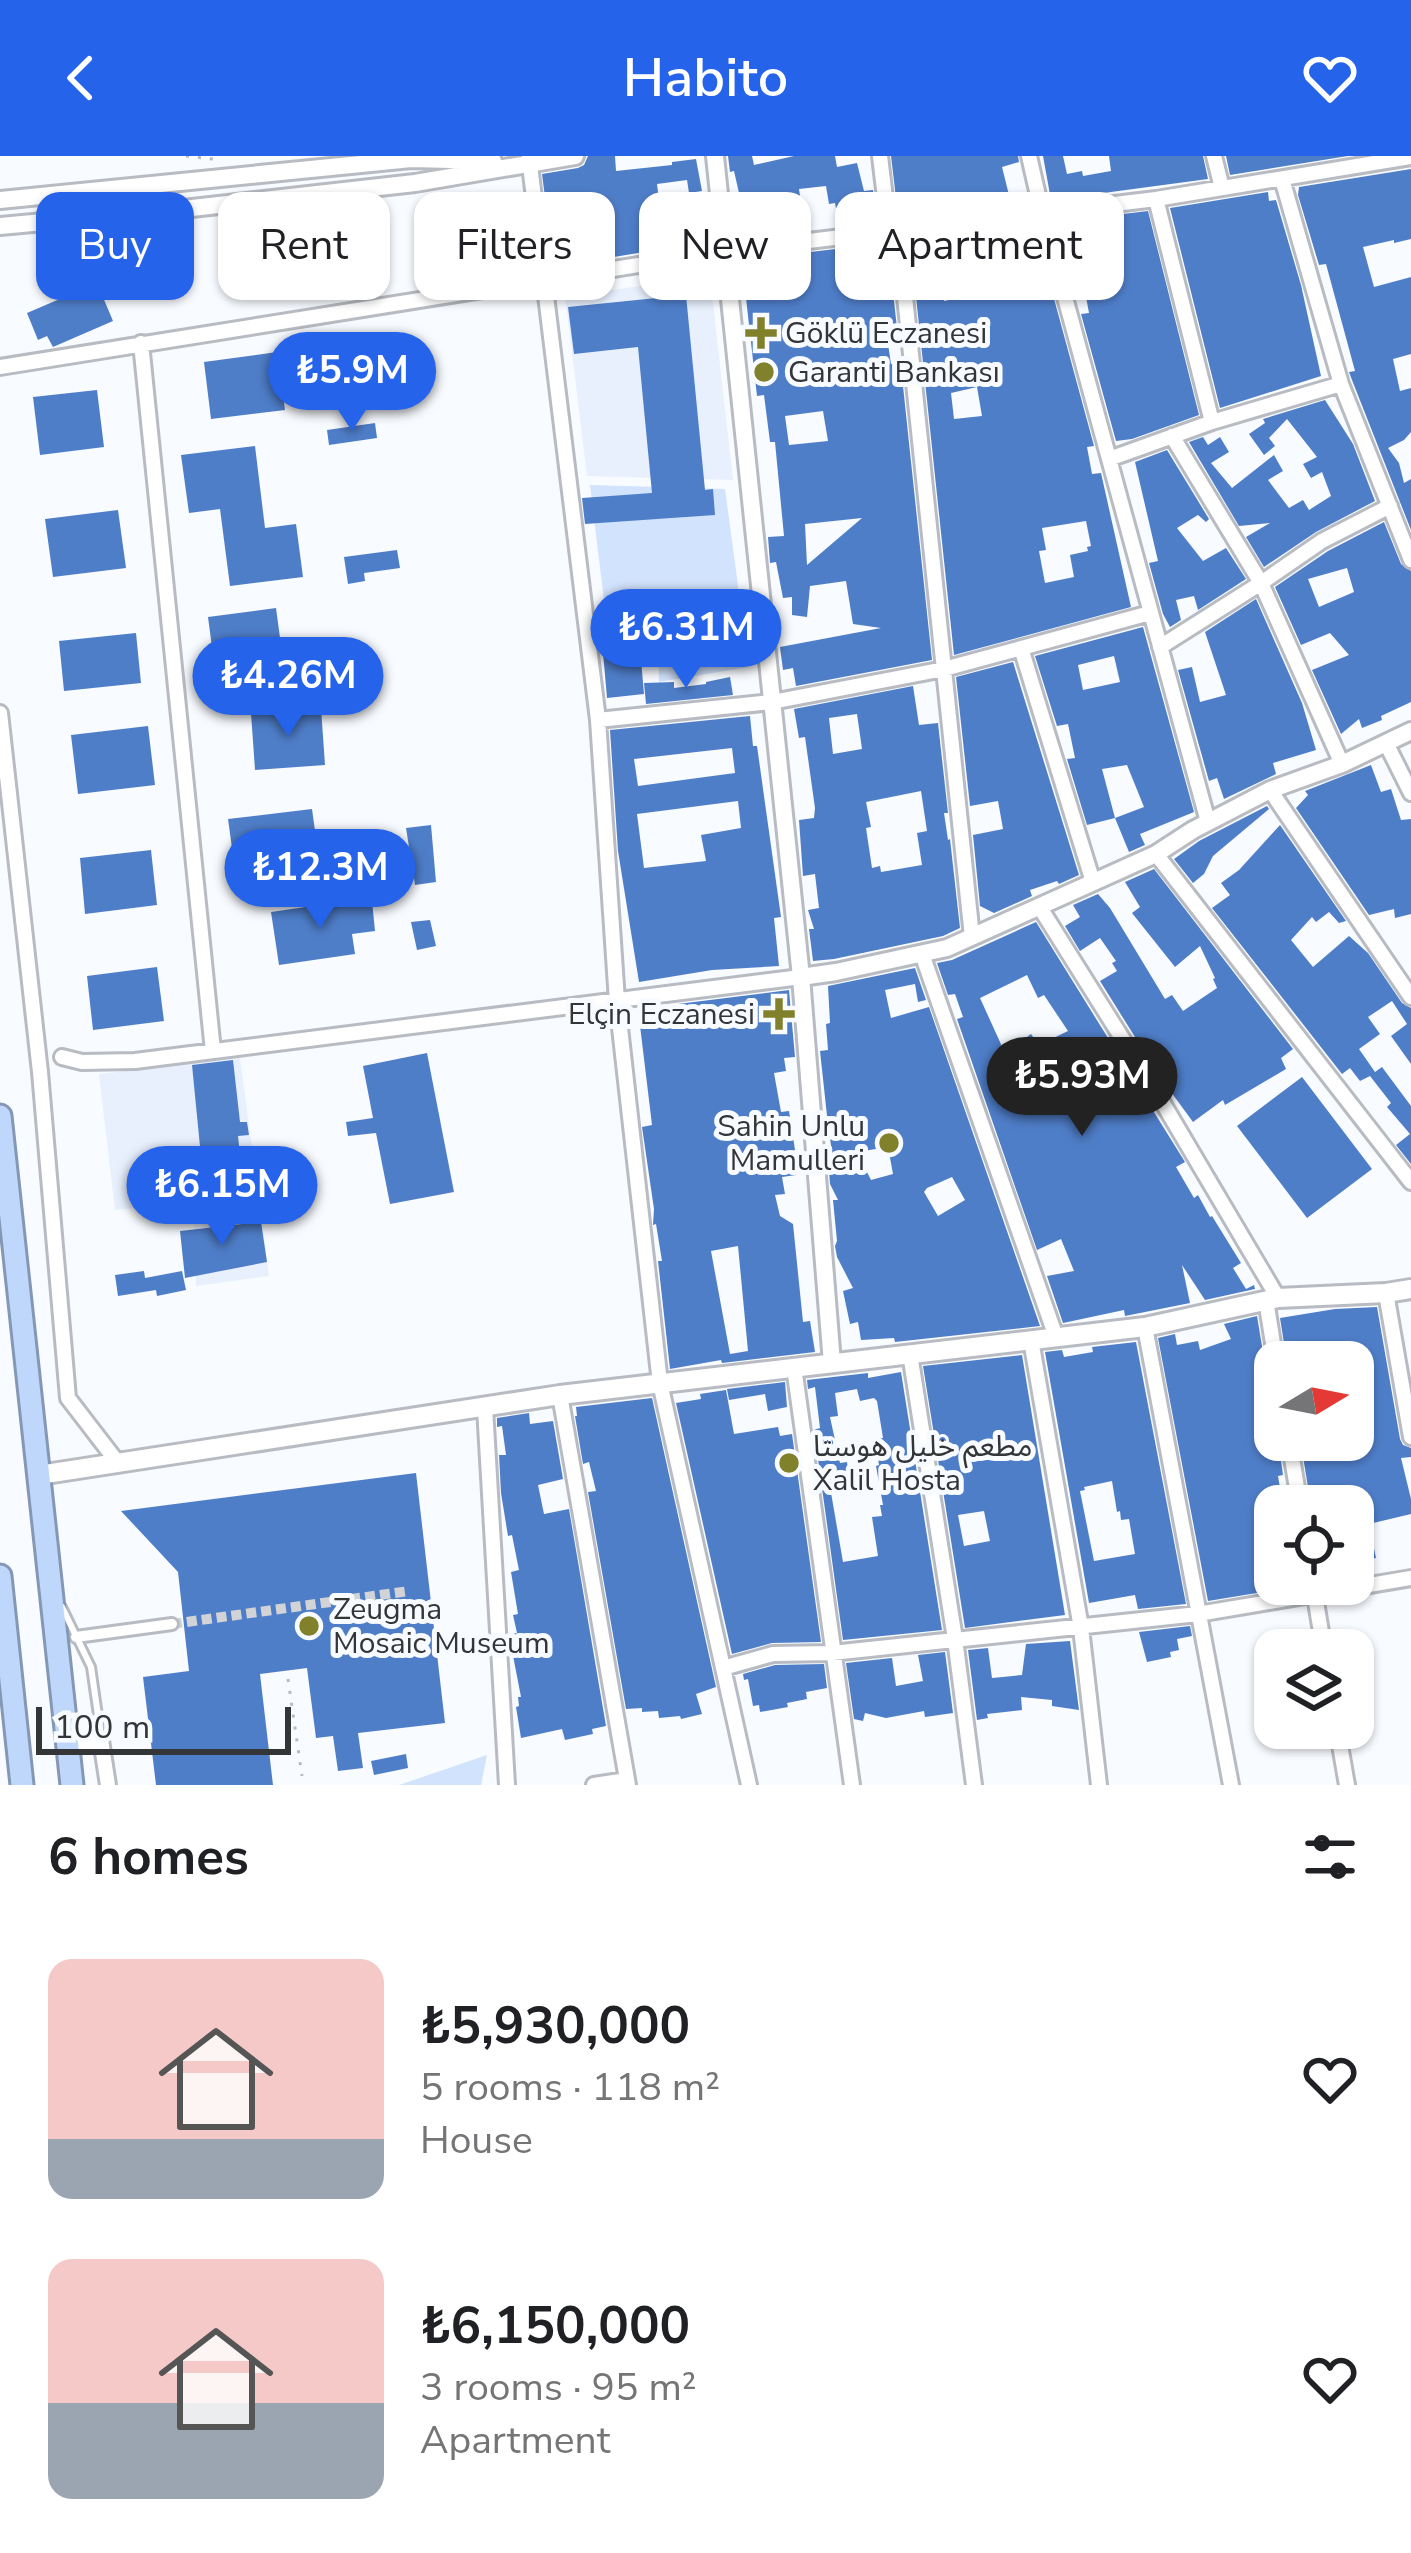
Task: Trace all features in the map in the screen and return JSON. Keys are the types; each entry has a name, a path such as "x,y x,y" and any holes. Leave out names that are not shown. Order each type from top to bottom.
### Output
{"highway":[{"path":"0,1115 72,1785"},
{"path":"0,1576 22,1785"}],"main road":[{"path":"38,1475 560,1394 1144,1327 1272,1299 1411,1289"}],"street":[{"path":"0,200 411,159 575,156"},
{"path":"715,156 719,192"},
{"path":"880,156 886,192"},
{"path":"1029,156 1037,192"},
{"path":"1214,156 1222,188"},
{"path":"1124,203 1411,158"},
{"path":"0,226 415,183 529,159"},
{"path":"529,159 533,192"},
{"path":"1282,179 1341,384 1411,560"},
{"path":"1156,199 1212,422"},
{"path":"0,368 416,300"},
{"path":"546,300 598,720 617,1000 660,1383 749,1785"},
{"path":"731,300 801,976 832,1363"},
{"path":"901,300 972,937"},
{"path":"1065,300 1208,822"},
{"path":"141,343 213,1051"},
{"path":"1108,459 1341,384"},
{"path":"1172,436 1262,583 1342,764"},
{"path":"1160,646 1322,541 1390,506"},
{"path":"598,720 772,702 944,669 1150,613"},
{"path":"1022,648 1094,882"},
{"path":"0,713 40,1072 68,1398 118,1463"},
{"path":"62,1058 135,1060 213,1051 836,972 922,954 972,937 1156,854 1270,790 1342,764 1411,731"},
{"path":"1386,743 1411,793"},
{"path":"1270,790 1411,998"},
{"path":"1156,854 1411,1182"},
{"path":"1039,906 1164,1105 1272,1299 1275,1341"},
{"path":"922,954 1056,1337"},
{"path":"1386,1293 1411,1438"},
{"path":"1144,1327 1231,1785"},
{"path":"1031,1340 1081,1628 1099,1785"},
{"path":"910,1354 974,1785"},
{"path":"794,1367 852,1785"},
{"path":"560,1394 627,1783 594,1785"},
{"path":"485,1408 507,1785"},
{"path":"1374,1583 1411,1578"},
{"path":"723,1668 773,1654 832,1653 1081,1628 1254,1602"},
{"path":"76,1637 172,1624"},
{"path":"68,1746 101,1740 107,1785"},
{"path":"1341,1749 1347,1785"}],"lane":[{"path":"50,1583 91,1667 101,1740"}],"path":[{"path":"288,1678 302,1776"}],"shaded area":[{"path":"639,286 639,300 713,300 733,480 587,476 565,300 615,300 615,289"},
{"path":"590,485 725,489 749,667 659,682 658,630 608,633"},
{"path":"240,1058 269,1276 196,1286 193,1203 115,1210 99,1074"},
{"path":"487,1755 481,1785 399,1785"}],"building":[{"path":"588,156 615,156 616,171 696,159 702,191 689,192 687,180 657,184 658,192 639,192 639,253 615,257 615,192 544,192 542,174 578,168"},
{"path":"728,156 752,156 754,165 794,156 835,156 837,167 857,163 864,191 873,192 835,192 835,203 829,204 826,186 799,192 739,192 734,171 730,172"},
{"path":"891,156 1018,156 1019,162 1002,167 1008,192 895,192"},
{"path":"1043,156 1063,156 1067,174 1082,171 1083,176 1111,171 1109,156 1203,156 1208,179 1111,192 1050,192"},
{"path":"1226,156 1348,156 1230,175"},
{"path":"1411,169 1411,239 1363,247 1374,287 1411,277 1411,354 1393,359 1400,391 1411,388 1411,432 1388,448 1399,463 1404,483 1411,479 1411,530 1349,372 1355,371 1326,264 1319,265 1298,195 1299,187"},
{"path":"1268,192 1269,201 1276,200 1301,285 1321,376 1220,408 1170,208"},
{"path":"1148,211 1199,415 1116,441 1081,314 1089,313 1087,300 1124,300 1124,214"},
{"path":"835,249 835,300 894,300 897,328 886,330 897,387 903,386 932,660 796,686 793,668 783,670 780,647 881,628 853,624 846,581 810,586 807,617 792,615 792,597 783,598 776,562 770,563 768,537 784,536 775,442 770,442 764,395 757,396 746,300 811,300 811,252","holes":["823,411 828,441 789,445 785,416","862,518 807,565 805,524"]},
{"path":"57,300 104,300 113,321 53,347 47,336 38,340 27,313"},
{"path":"686,300 705,490 713,489 715,515 585,524 582,498 652,493 638,347 574,354 568,307"},
{"path":"916,300 1054,300 1094,446 1087,447 1092,474 1101,473 1131,607 954,655","holes":["977,387 982,416 954,419 951,393","1086,521 1091,546 1070,555 1074,577 1045,583 1039,551 1046,550 1042,528"]},
{"path":"277,352 285,410 211,419 204,362"},
{"path":"97,390 104,447 40,455 33,397"},
{"path":"1325,400 1353,444 1375,501 1264,567 1246,537 1270,523 1239,526 1189,442 1203,437 1208,445 1220,437 1229,452 1211,463 1232,488 1274,455 1283,471 1268,480 1289,508 1303,500 1309,510 1331,496 1322,472 1311,478 1303,464 1317,457 1287,419 1269,438 1275,446 1264,455 1249,434 1265,423 1263,419"},
{"path":"375,423 377,438 329,445 327,430"},
{"path":"255,446 265,528 296,524 303,577 230,586 220,509 189,513 181,455"},
{"path":"1167,450 1209,519 1206,522 1198,515 1177,528 1203,561 1226,548 1246,579 1198,610 1194,596 1176,600 1181,620 1170,627 1149,563 1158,561 1135,462"},
{"path":"118,510 126,568 53,577 45,519"},
{"path":"1384,522 1401,564 1411,571 1411,702 1362,728 1359,719 1341,734 1312,670 1349,655 1330,633 1301,645 1275,587 1328,551","holes":["1347,568 1354,592 1319,607 1308,579"]},
{"path":"397,550 400,568 364,573 365,581 348,584 344,557"},
{"path":"1256,599 1302,703 1316,750 1273,763 1276,774 1224,799 1217,778 1209,781 1178,670 1192,667 1200,702 1226,695 1205,632"},
{"path":"276,608 283,660 215,670 208,617"},
{"path":"1143,627 1194,812 1140,834 1145,845 1129,852 1115,818 1087,825 1067,759 1075,758 1068,724 1057,726 1035,656","holes":["1114,656 1120,682 1083,690 1078,665","1127,765 1144,807 1115,818 1102,769"]},
{"path":"136,633 141,683 64,691 59,641"},
{"path":"639,637 644,694 607,698 602,641"},
{"path":"1013,662 1079,875 1030,890 1032,896 994,913 980,906 973,835 1003,829 998,801 970,806 956,677"},
{"path":"730,677 733,695 646,704 644,683 674,682 674,688"},
{"path":"913,686 919,725 938,723 948,813 944,813 960,928 943,936 813,961 809,929 814,929 808,910 819,908 815,874 803,876 799,820 814,818 815,808 805,737 799,738 794,709","holes":["857,714 862,749 833,754 829,718","921,791 927,831 917,833 922,865 881,872 880,866 872,868 866,802"]},
{"path":"321,708 325,765 255,770 251,713"},
{"path":"750,716 781,917 774,918 779,966 712,970 639,982 618,851 610,730","holes":["732,748 735,773 638,786 634,759","738,801 741,828 701,835 706,861 644,868 637,814"]},
{"path":"148,726 155,785 78,794 71,735"},
{"path":"1371,765 1381,792 1391,789 1401,820 1411,819 1411,914 1395,918 1394,909 1369,915 1296,808 1308,795 1305,791"},
{"path":"1267,806 1213,856 1193,883 1174,859 1199,841"},
{"path":"312,809 320,867 236,877 228,819"},
{"path":"431,825 436,882 415,885 406,828"},
{"path":"1280,825 1346,921 1339,923 1329,912 1316,922 1312,917 1291,940 1313,967 1349,936 1411,1008 1411,1064 1391,1036 1407,1024 1392,1001 1368,1017 1380,1034 1359,1049 1375,1072 1382,1067 1411,1106 1411,1164 1396,1145 1410,1134 1387,1107 1391,1103 1370,1076 1360,1081 1350,1068 1342,1074 1212,908 1230,895 1221,883"},
{"path":"151,850 157,905 85,914 80,858"},
{"path":"1154,869 1293,1049 1281,1058 1286,1069 1225,1105 1223,1100 1193,1122 1100,981 1117,971 1112,963 1116,961 1100,938 1080,951 1065,926 1080,917 1073,905 1098,894 1165,999 1172,995 1183,1011 1217,988 1215,978 1200,946 1175,967 1132,913 1140,907 1125,882"},
{"path":"372,901 375,931 352,934 355,954 279,965 271,912"},
{"path":"430,920 436,946 417,950 411,922"},
{"path":"1036,922 1185,1162 1176,1167 1241,1263 1233,1268 1246,1289 1254,1285 1255,1289 1205,1300 1182,1265 1190,1303 1063,1323 1047,1276 1074,1271 1061,1239 1037,1250 957,1019 963,1017 955,994 948,995 937,963","holes":["1027,975 1038,998 1044,995 1068,1031 1039,1045 1031,1034 1005,1053 980,998","1055,1057 1073,1081 1048,1098 1034,1073"]},
{"path":"157,967 164,1021 93,1030 87,976"},
{"path":"915,968 926,1000 918,1002 915,984 885,990 891,1018 929,1007 1040,1326 895,1342 894,1338 861,1340 858,1322 850,1324 843,1291 853,1288 835,1246 833,1200 838,1200 829,1171 838,1167 833,1159 820,1051 828,1050 828,986","holes":["888,1147 893,1174 871,1180 857,1152","952,1177 965,1200 938,1216 924,1192"]},
{"path":"789,990 795,1057 784,1058 786,1071 774,1073 781,1112 789,1111 796,1175 782,1177 785,1194 775,1195 780,1216 793,1224 803,1322 810,1321 815,1352 670,1369 658,1261 662,1261 642,1127 652,1125 638,1009","holes":["738,1246 748,1351 730,1354 711,1251"]},
{"path":"427,1053 454,1192 390,1204 376,1133 348,1136 346,1122 373,1118 363,1066"},
{"path":"233,1060 240,1122 247,1122 249,1135 238,1136 242,1173 203,1177 192,1065"},
{"path":"1302,1077 1372,1169 1307,1218 1237,1126"},
{"path":"261,1222 267,1262 185,1278 180,1231"},
{"path":"144,1271 145,1278 182,1271 186,1290 118,1296 115,1275"},
{"path":"1377,1307 1400,1439 1411,1448 1411,1457 1401,1458 1411,1514 1374,1523 1374,1485 1308,1485 1304,1461 1374,1461 1374,1341 1284,1341 1280,1318"},
{"path":"1257,1316 1261,1341 1254,1341 1254,1461 1281,1461 1283,1475 1278,1476 1280,1485 1254,1485 1254,1593 1208,1601 1158,1338 1175,1334 1177,1345 1198,1341 1200,1350 1231,1339 1224,1324"},
{"path":"1136,1342 1186,1604 1138,1609 1135,1595 1089,1603 1045,1352 1062,1350 1064,1357 1093,1352 1092,1347","holes":["1112,1481 1121,1520 1129,1519 1135,1554 1094,1561 1080,1491"]},
{"path":"1022,1355 1065,1615 965,1628 923,1366","holes":["984,1511 990,1541 964,1546 958,1515"]},
{"path":"901,1372 942,1630 843,1640 814,1430 820,1428 815,1387 808,1389 807,1380 868,1373 868,1378","holes":["857,1389 860,1401 877,1401 883,1438 875,1439 883,1505 882,1516 872,1517 878,1556 843,1562 829,1481 849,1477 847,1462 840,1463 830,1417 838,1416 835,1393"]},
{"path":"785,1382 787,1407 768,1411 765,1394 729,1400 727,1389"},
{"path":"726,1390 734,1434 778,1427 780,1436 792,1434 821,1642 772,1643 732,1654 676,1403"},
{"path":"652,1398 716,1687 696,1694 702,1714 681,1719 659,1718 658,1711 642,1712 642,1708 626,1709 588,1492 596,1491 589,1462 583,1464 575,1416 576,1407"},
{"path":"529,1413 530,1424 553,1421 563,1479 538,1485 544,1514 569,1509 606,1726 565,1740 562,1729 521,1738 516,1707 521,1697 509,1635 517,1633 513,1615 518,1614 511,1572 519,1570 501,1493 499,1455 506,1455 497,1418"},
{"name":"Zeugma Mosaic Museum","path":"416,1473 445,1723 358,1733 363,1768 338,1771 333,1736 316,1738 307,1668 260,1674 273,1785 156,1785 143,1677 189,1671 178,1572 121,1511"},
{"path":"1190,1626 1192,1636 1177,1639 1179,1650 1170,1652 1171,1657 1147,1662 1139,1632"},
{"path":"1070,1641 1079,1710 1052,1706 1052,1700 1021,1697 1022,1710 987,1714 988,1718 977,1720 968,1650 988,1648 992,1678 1022,1675 1026,1644"},
{"path":"945,1652 953,1713 925,1717 924,1711 886,1718 865,1713 863,1721 854,1719 846,1663 892,1658 896,1686 923,1681 918,1655"},
{"path":"824,1664 827,1688 806,1692 807,1699 787,1703 788,1707 760,1712 759,1705 753,1706 743,1674 775,1665"},
{"path":"406,1754 408,1768 374,1775 371,1761"}],"tunnel":[{"path":"172,1624 409,1591"}],"place":[{"name":"Göklü Eczanesi","path":"761,333"},
{"name":"Garanti Bankası","path":"764,372"},
{"name":"Elçin Eczanesi","path":"779,1014"},
{"name":"Sahin Unlu Mamulleri","path":"889,1143"},
{"name":"مطعم خليل هوستا Xalil Hosta","path":"789,1463"},
{"name":"Zeugma Mosaic Museum","path":"309,1626"}]}
